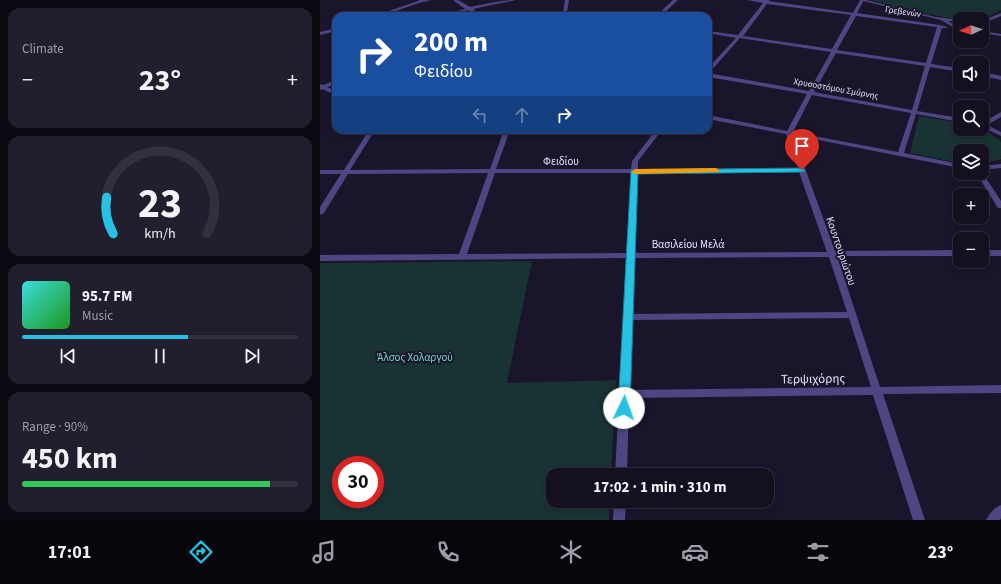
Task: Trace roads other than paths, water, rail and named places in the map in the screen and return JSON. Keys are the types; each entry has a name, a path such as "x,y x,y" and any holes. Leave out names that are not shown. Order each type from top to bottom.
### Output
{"street":[{"path":"395,9 411,0"},
{"path":"387,12 424,0"},
{"path":"455,0 474,12"},
{"path":"457,12 514,0"},
{"path":"565,12 567,0"},
{"path":"662,12 676,0"},
{"name":"Γρεβενών","path":"749,0 767,1 953,28"},
{"path":"789,133 862,0 953,20"},
{"path":"712,67 740,36 767,1"},
{"path":"989,21 1001,14"},
{"path":"939,18 953,25"},
{"path":"901,154 940,26"},
{"path":"320,34 332,30"},
{"path":"712,32 953,69"},
{"path":"989,33 1000,35"},
{"path":"989,75 1001,78"},
{"name":"Χρυσοστόμου Σμύρνης","path":"712,76 953,119"},
{"path":"321,87 332,83"},
{"path":"321,87 332,91"},
{"path":"989,121 1001,114"},
{"path":"712,118 953,165"},
{"path":"989,128 1001,134"},
{"name":"Κουντουριώτου","path":"789,133 832,254 851,316 919,520"},
{"path":"320,213 370,134"},
{"path":"462,257 506,134"},
{"path":"621,468 635,161 656,134"},
{"path":"989,167 1001,166"},
{"name":"Φειδίου","path":"320,172 634,172 802,170"},
{"path":"984,180 1001,206"},
{"name":"Βασιλείου Μελά","path":"320,258 953,253"},
{"path":"989,253 1001,253"},
{"path":"628,317 851,316"},
{"name":"Τερψιχόρης","path":"625,394 1001,390"},
{"path":"619,520 620,508"},
{"path":"992,520 1001,510"}],"park label":[{"name":"Άλσος Χολαργού","path":"415,357"}]}
